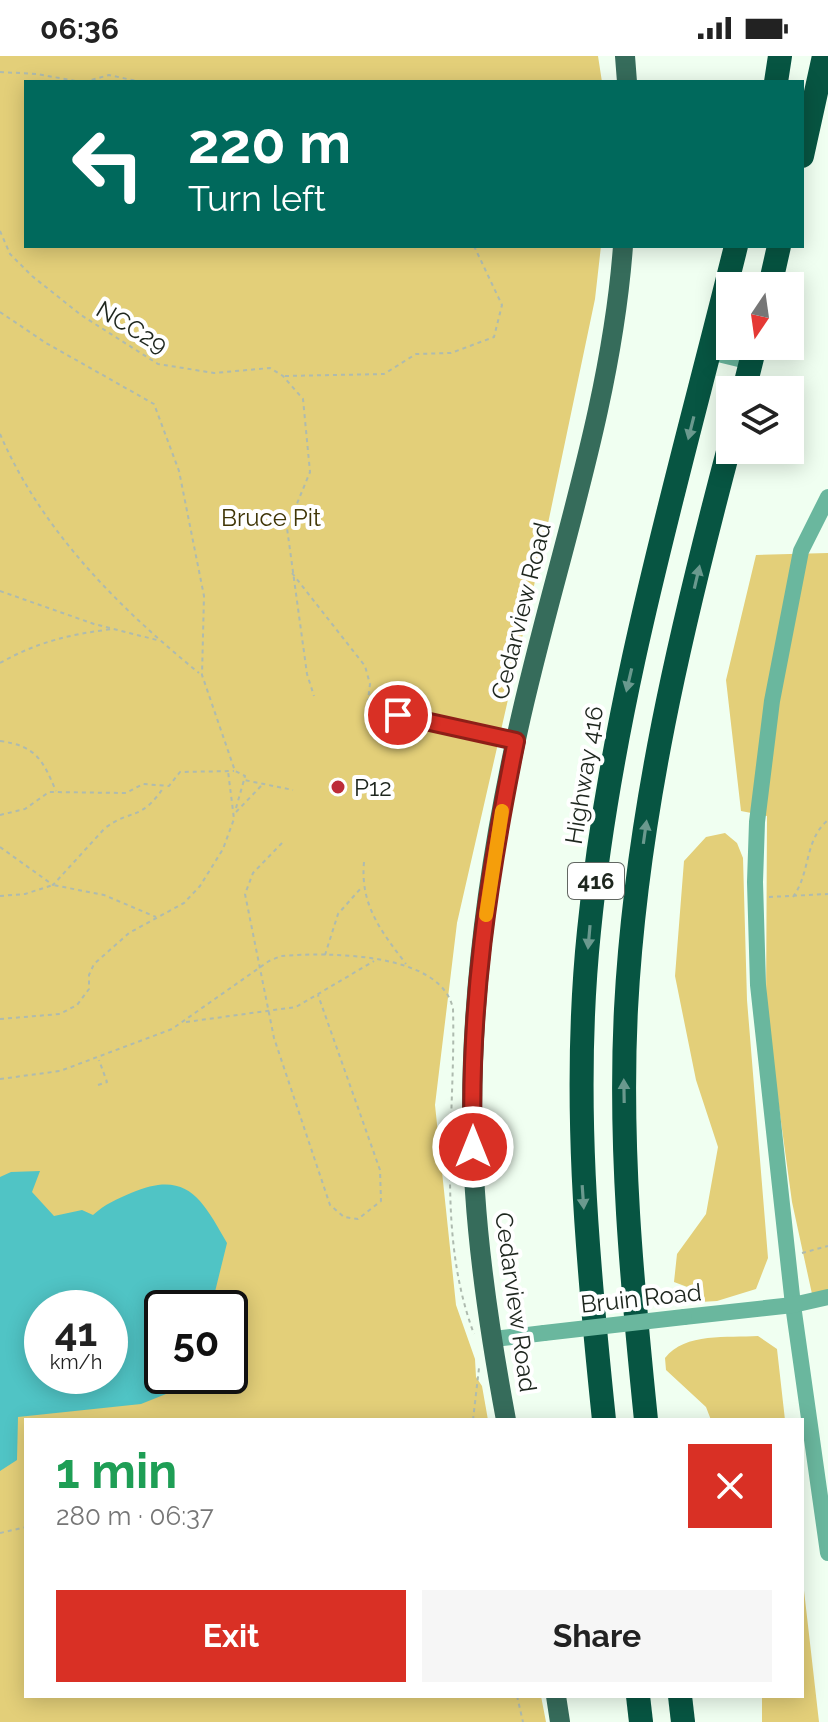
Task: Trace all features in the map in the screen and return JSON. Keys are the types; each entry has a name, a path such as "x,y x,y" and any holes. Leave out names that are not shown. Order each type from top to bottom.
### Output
{"highway":[{"path":"776,80 780,56"},
{"path":"804,147 824,56"},
{"name":"Highway 416","path":"604,1418 582,1185 582,1061 589,932 617,732 736,248"},
{"path":"773,272 779,248"},
{"name":"416","path":"646,1418 628,1255 624,1079 632,937 656,758 725,464"},
{"path":"638,1698 641,1722"},
{"path":"680,1698 683,1722"}],"main road":[{"path":"625,56 627,80"},
{"name":"Cedarview Road","path":"505,1418 485,1342 474,1191 474,1055 491,871 516,741 608,354 623,248"},
{"path":"556,1698 560,1722"}],"street":[{"path":"710,352 716,352"},
{"path":"828,497 801,551 772,701 757,822 756,897 758,985 793,1305 828,1553"},
{"path":"398,715 516,741"},
{"name":"Bruin Road","path":"485,1342 793,1305 828,1297"}],"path":[{"path":"0,72 72,80"},
{"path":"90,80 109,75 132,80"},
{"name":"NCC29","path":"0,231 10,254 32,276 81,315 158,364 214,373 270,368 283,376 384,374 416,354 451,353 494,337 502,305 475,248"},
{"path":"0,312 46,343 154,404 179,471 204,596 202,675 235,771"},
{"path":"283,376 303,399 310,472 287,528 307,674 314,696"},
{"path":"0,434 30,492 87,567 158,640 202,675"},
{"path":"291,572 365,666 370,684 367,708"},
{"path":"0,591 114,629 158,640"},
{"path":"0,663 31,645 70,634 114,629"},
{"path":"0,741 23,748 44,761 56,791"},
{"path":"228,771 235,811"},
{"path":"0,896 25,894 53,885 105,828 114,820 141,813 180,772 235,771 245,776 223,849 200,886 184,903 129,933 94,964 89,975 89,989 77,1005 60,1014 0,1019"},
{"path":"244,780 293,790"},
{"path":"0,815 25,809 41,795 56,791 126,793 143,784 164,787"},
{"path":"235,811 263,784"},
{"path":"793,897 801,884 815,831 828,820"},
{"path":"282,843 253,873 245,894 254,923 268,1014 330,1205 337,1214 358,1219 381,1201 384,1193 380,1170 318,995"},
{"path":"0,847 53,885 104,895 157,918"},
{"path":"364,862 361,887 371,913 406,965"},
{"path":"324,956 338,914 361,887"},
{"path":"756,897 828,894"},
{"path":"0,1079 60,1071 98,1059 185,1022 259,967 281,956 375,960 406,965 438,981 451,998 453,1009 449,1174 461,1300 485,1342"},
{"path":"185,1022 268,1014 296,1007 375,960"},
{"path":"98,1059 107,1082 98,1085"},
{"path":"788,1257 828,1246"},
{"path":"473,1418 479,1367"},
{"path":"0,1533 24,1527"},
{"path":"517,1698 523,1722"}],"green space":[{"name":"Bruce Pit","path":"0,56 598,56 602,80 24,80 24,248 601,248 595,299 546,533 457,923 435,1105 456,1305 475,1359 476,1377 482,1386 488,1418 24,1418 24,1698 541,1698 546,1722 0,1722"},
{"path":"828,553 828,1291 812,1294 792,1202 766,1012 767,816 741,811 726,680 756,555"},
{"path":"725,833 737,843 743,858 747,1000 768,1258 756,1289 717,1301 700,1302 690,1288 674,1282 677,1254 706,1214 718,1147 696,1080 675,976 684,861 706,837"},
{"path":"758,1336 777,1349 785,1418 710,1418 706,1407 666,1370 665,1358 684,1344 708,1338"},
{"path":"804,1591 819,1722 762,1722 762,1698 804,1698"}],"water":[{"path":"40,1171 32,1192 54,1216 82,1210 93,1215 116,1200 150,1186 166,1184 179,1187 191,1192 200,1202 227,1243 215,1290 144,1290 144,1394 166,1394 141,1404 18,1417 17,1460 0,1471 0,1177 11,1172"}],"slow traffic":[{"path":"486,915 502,811"}],"place":[{"name":"P12","path":"338,787"}],"route":[{"path":"398,715 516,741 491,871 477,997 473,1147"}]}
